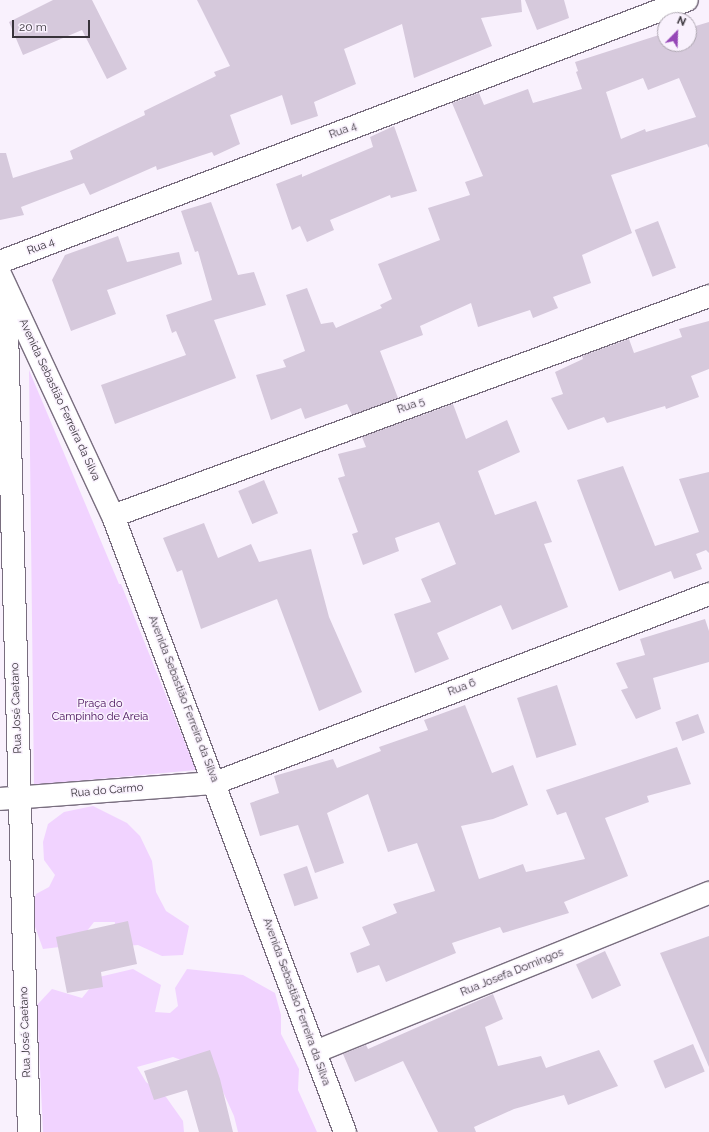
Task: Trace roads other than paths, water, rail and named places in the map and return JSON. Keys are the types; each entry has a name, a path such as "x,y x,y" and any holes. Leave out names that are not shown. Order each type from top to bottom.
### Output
{"street":[{"name":"Rua 4","path":"0,262 687,0"},
{"name":"Avenida Sebastião Ferreira da Silva","path":"3,280 113,516 215,783 345,1132"},
{"name":"Rua José Caetano","path":"3,280 10,799 29,1132"},
{"name":"Rua 5","path":"113,516 709,296"},
{"name":"Rua 6","path":"215,783 709,594"},
{"name":"Rua do Carmo","path":"10,799 215,783"},
{"name":"Rua Josefa Domingos","path":"315,1052 709,893"}],"park label":[{"name":"Praça do Campinho de Areia","path":"100,711"}]}
